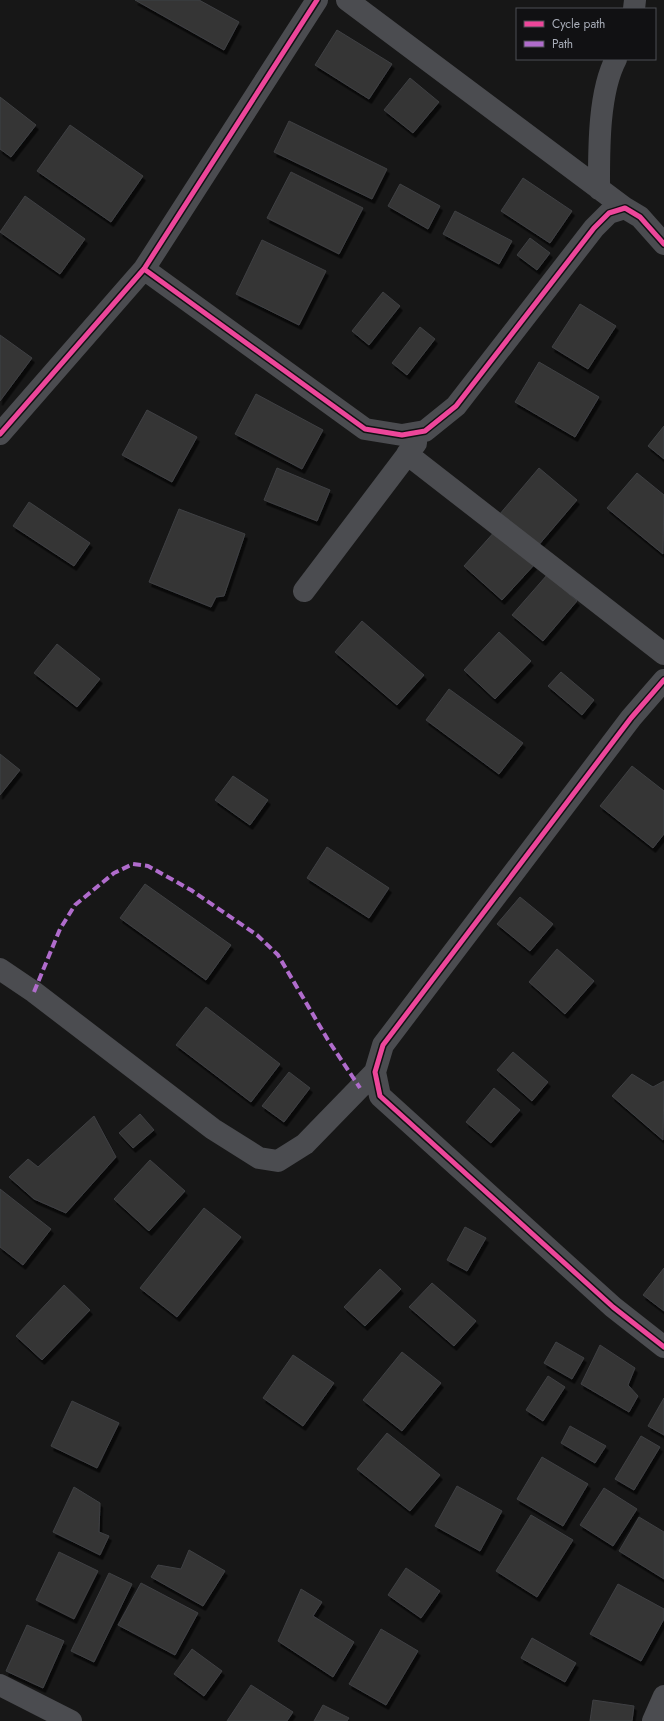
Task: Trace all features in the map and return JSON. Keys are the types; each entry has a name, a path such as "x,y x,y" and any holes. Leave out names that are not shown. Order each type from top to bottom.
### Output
{"street":[{"path":"0,434 144,269 317,0"},
{"path":"347,0 599,189 640,217 664,244"},
{"path":"599,189 598,146 602,112 607,85 616,60"},
{"path":"304,591 425,430 456,406 594,228 609,213 625,208"},
{"path":"144,269 365,429 402,435 425,430"},
{"path":"407,454 664,654"},
{"path":"0,969 34,992 213,1129 259,1158 278,1162 305,1144 375,1072 383,1045 631,718 664,680"},
{"path":"375,1072 380,1096 612,1307 664,1347"},
{"path":"0,1685 72,1721"},
{"path":"653,1721 664,1696"}],"building":[{"path":"135,0 199,0 239,22 224,50"},
{"path":"337,30 392,64 369,99 315,65"},
{"path":"410,78 439,102 413,133 384,110"},
{"path":"0,97 36,125 11,157 0,149"},
{"path":"289,121 387,169 372,199 274,152"},
{"path":"70,125 143,176 111,222 37,171"},
{"path":"291,172 363,208 339,254 267,218"},
{"path":"523,178 572,211 550,243 501,211"},
{"path":"400,184 440,206 428,229 388,206"},
{"path":"25,196 85,239 60,274 0,232"},
{"path":"455,211 512,241 499,264 443,234"},
{"path":"530,238 550,253 537,270 517,255"},
{"path":"262,240 326,271 299,325 236,294"},
{"path":"383,292 400,306 369,345 352,331"},
{"path":"580,304 616,326 588,369 552,347"},
{"path":"420,327 435,339 407,375 392,363"},
{"path":"0,335 32,358 0,401"},
{"path":"539,362 599,397 575,437 515,402"},
{"path":"256,394 323,430 302,469 235,434"},
{"path":"147,410 197,437 172,482 122,455"},
{"path":"664,426 664,459 648,446"},
{"path":"277,468 330,490 317,521 264,500"},
{"path":"539,468 577,500 537,547 499,515"},
{"path":"637,473 664,495 663,554 607,508"},
{"path":"29,502 90,543 74,566 13,526"},
{"path":"179,509 245,534 224,596 216,597 211,607 149,582"},
{"path":"496,530 535,564 502,600 464,566"},
{"path":"547,575 577,601 543,641 512,615"},
{"path":"362,621 424,675 397,705 335,652"},
{"path":"499,632 531,661 495,699 464,670"},
{"path":"57,644 100,679 77,707 34,673"},
{"path":"561,672 594,700 582,715 548,686"},
{"path":"449,689 523,743 499,774 426,720"},
{"path":"0,754 20,770 0,795"},
{"path":"632,766 664,791 664,834 653,848 600,806"},
{"path":"233,776 268,800 250,825 215,800"},
{"path":"327,847 389,888 369,918 307,878"},
{"path":"145,884 231,945 206,980 120,918"},
{"path":"520,897 553,924 530,951 497,924"},
{"path":"557,949 594,981 565,1014 529,982"},
{"path":"206,1007 280,1064 251,1102 176,1045"},
{"path":"513,1052 548,1082 532,1101 497,1070"},
{"path":"289,1072 310,1088 284,1122 262,1106"},
{"path":"632,1074 653,1087 664,1081 663,1140 612,1096"},
{"path":"494,1088 520,1110 491,1143 466,1122"},
{"path":"140,1114 154,1130 133,1148 119,1133"},
{"path":"94,1116 116,1157 66,1213 34,1199 9,1177 28,1159 38,1167"},
{"path":"150,1160 185,1191 149,1231 114,1199"},
{"path":"0,1189 51,1229 23,1265 0,1247"},
{"path":"204,1208 241,1237 177,1317 140,1288"},
{"path":"465,1227 486,1238 467,1271 447,1260"},
{"path":"664,1268 664,1311 643,1295"},
{"path":"380,1269 401,1289 365,1326 344,1307"},
{"path":"432,1283 476,1321 454,1346 409,1307"},
{"path":"64,1285 90,1310 42,1360 16,1336"},
{"path":"556,1342 584,1358 572,1379 544,1363"},
{"path":"600,1345 635,1368 628,1385 638,1396 629,1412 581,1384"},
{"path":"402,1352 441,1383 402,1431 363,1400"},
{"path":"293,1355 334,1383 303,1426 263,1398"},
{"path":"548,1376 565,1387 543,1421 526,1410"},
{"path":"664,1398 664,1435 648,1426"},
{"path":"72,1401 119,1423 97,1468 51,1446"},
{"path":"570,1426 606,1446 595,1463 561,1443"},
{"path":"387,1433 440,1475 410,1511 357,1469"},
{"path":"641,1436 660,1447 634,1490 615,1479"},
{"path":"542,1457 588,1484 563,1526 517,1499"},
{"path":"457,1486 502,1511 480,1551 435,1526"},
{"path":"74,1487 100,1503 99,1532 109,1536 100,1555 53,1532"},
{"path":"604,1488 637,1509 613,1546 580,1525"},
{"path":"531,1515 573,1540 537,1597 496,1571"},
{"path":"639,1517 664,1532 664,1579 619,1551"},
{"path":"189,1550 225,1571 203,1606 151,1577 158,1565 181,1569"},
{"path":"59,1552 98,1571 74,1619 36,1600"},
{"path":"406,1568 440,1591 421,1618 388,1595"},
{"path":"109,1573 132,1584 94,1662 71,1651"},
{"path":"141,1583 198,1613 175,1655 118,1625"},
{"path":"618,1584 664,1609 664,1619 641,1661 590,1634"},
{"path":"301,1589 322,1602 313,1616 354,1642 333,1677 278,1641"},
{"path":"27,1625 64,1641 43,1688 6,1671"},
{"path":"381,1629 418,1651 386,1705 349,1684"},
{"path":"532,1638 576,1663 565,1682 521,1658"},
{"path":"192,1649 222,1671 204,1696 174,1674"},
{"path":"251,1685 293,1712 287,1721 227,1721"},
{"path":"593,1700 634,1706 632,1721 590,1721"},
{"path":"323,1705 349,1718 347,1721 314,1721"}],"marked path":[{"path":"34,992 60,929 75,905 114,873 133,864 148,866 191,890 257,935 278,955 328,1040 360,1088"}],"cycle path":[{"path":"0,434 144,269 317,0"},
{"path":"144,269 365,429 402,435 425,431 456,406 594,228 609,213 625,208 640,217 664,244"},
{"path":"664,680 631,718 383,1045 375,1072 380,1096 613,1307 664,1347"}]}
